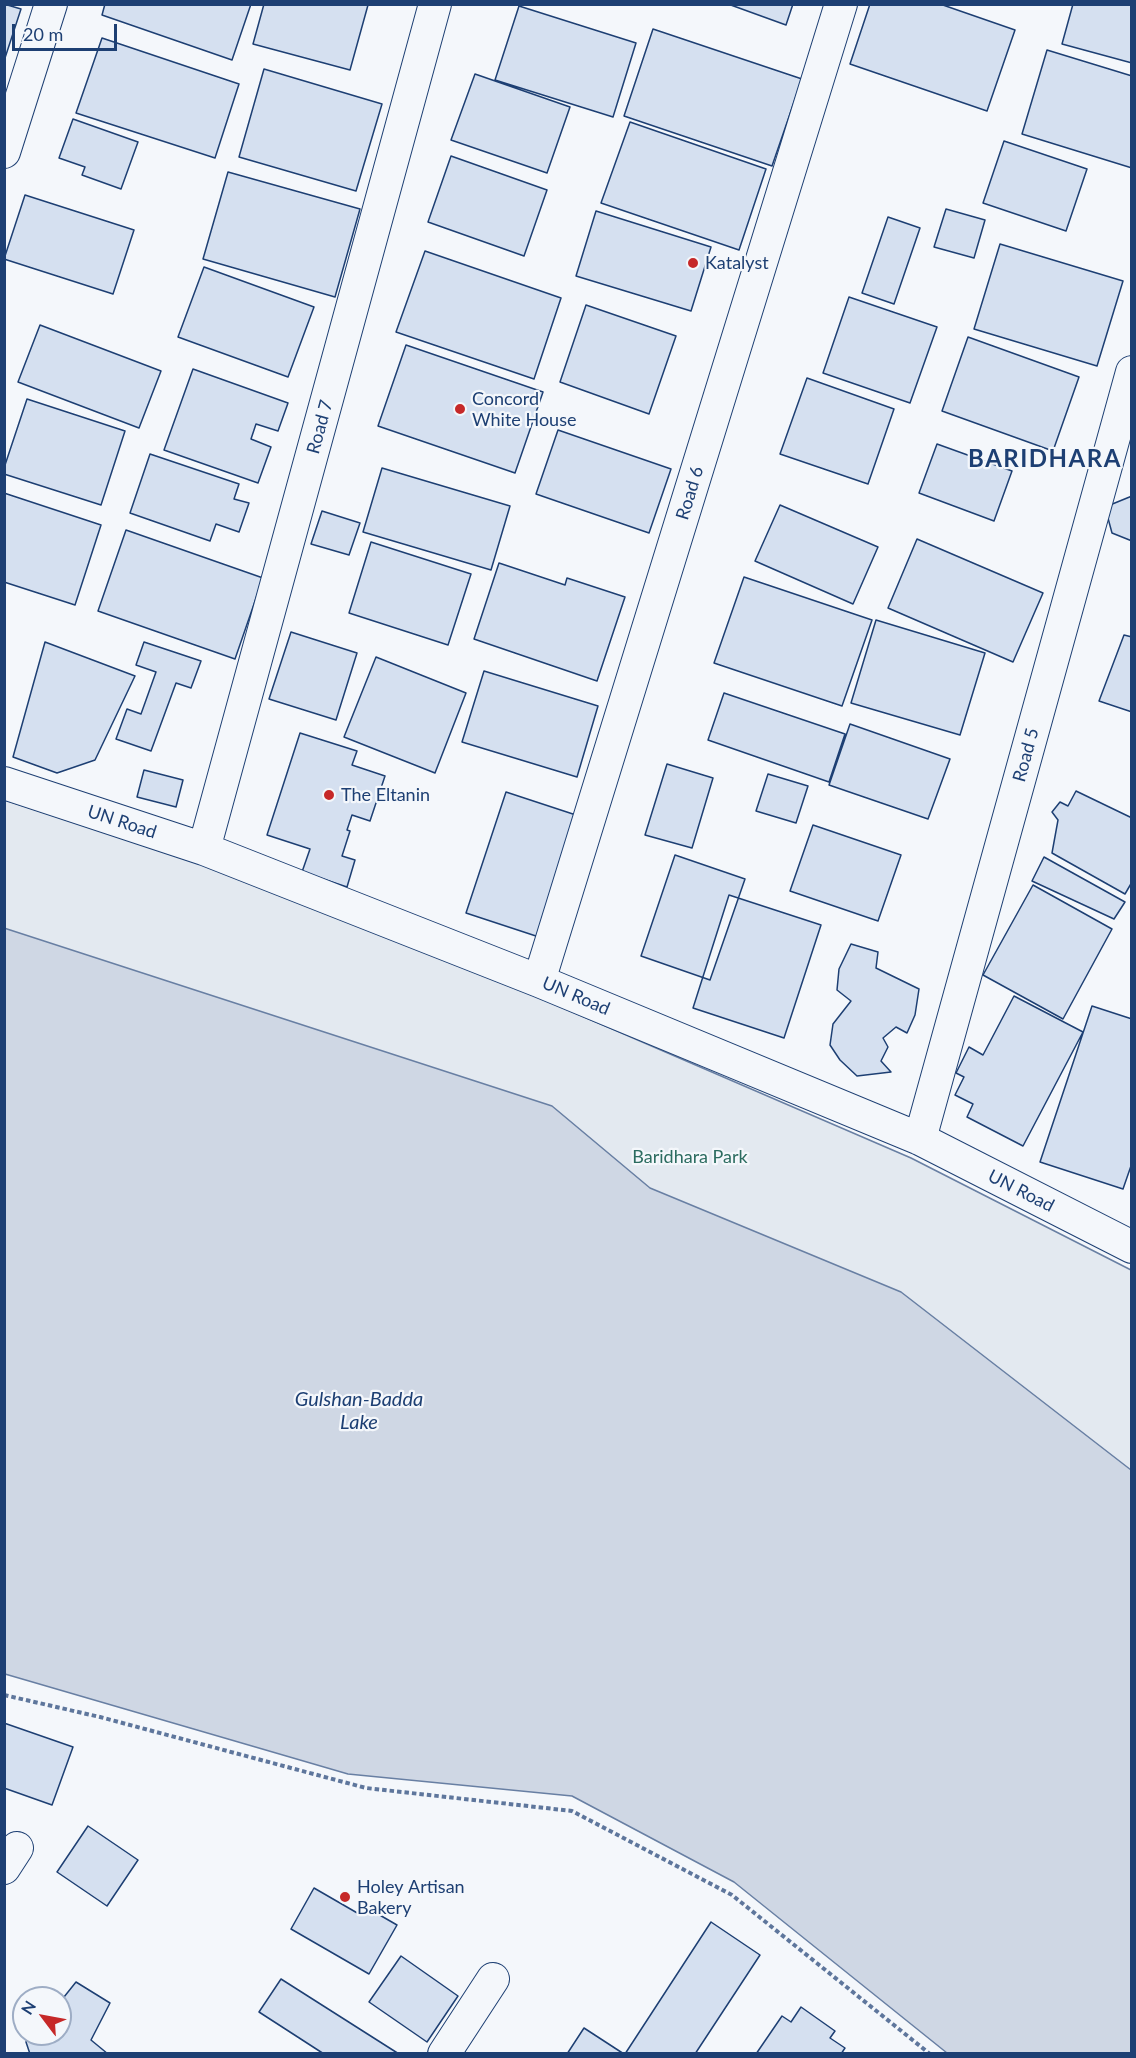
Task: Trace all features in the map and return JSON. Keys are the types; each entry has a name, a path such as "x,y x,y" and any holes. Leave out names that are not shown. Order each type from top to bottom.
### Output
{"street":[{"path":"4,152 51,4"},
{"name":"Road 7","path":"204,849 435,4"},
{"name":"Road 6","path":"539,981 841,4"},
{"name":"Road 5","path":"920,1139 1131,372"},
{"name":"UN Road","path":"4,783 204,849 539,981 920,1139 1131,1247"},
{"path":"444,2054 493,1979"}],"path":[{"path":"4,1695 111,1720 366,1788 572,1811 732,1895 930,2054"}],"green space":[{"name":"Baridhara Park","path":"5,800 200,863 545,1000 911,1158 1131,1270 1131,1477 5,937"}],"water":[{"name":"Gulshan-Badda Lake","path":"4,928 552,1106 650,1188 901,1292 1131,1470 1131,2053 947,2053 734,1882 572,1796 348,1774 5,1674"}],"building":[{"path":"4,4 21,9 4,61"},
{"path":"105,4 251,4 232,60 102,15"},
{"path":"264,4 368,5 350,70 253,44"},
{"path":"728,4 793,4 786,25"},
{"path":"870,4 940,4 1015,30 987,111 850,64"},
{"path":"1073,4 1132,4 1132,63 1062,44"},
{"path":"519,6 636,43 613,117 495,80"},
{"path":"653,29 802,79 772,166 624,116"},
{"path":"102,38 239,84 215,158 76,113"},
{"path":"1047,50 1132,76 1132,168 1022,134"},
{"path":"264,69 382,104 356,191 239,157"},
{"path":"475,74 570,107 547,173 451,140"},
{"path":"73,119 138,142 121,189 82,175 85,167 59,158"},
{"path":"630,122 766,169 739,250 601,203"},
{"path":"1004,141 1087,169 1066,231 983,203"},
{"path":"451,156 547,190 524,256 428,222"},
{"path":"228,172 360,209 335,297 203,259"},
{"path":"25,195 134,230 113,294 4,259"},
{"path":"946,209 985,220 974,258 934,247"},
{"path":"596,211 711,247 691,311 576,276"},
{"path":"888,217 920,228 894,304 862,293"},
{"path":"1000,244 1123,281 1097,366 974,329"},
{"name":"Concord White House","path":"425,251 561,298 534,379 396,332"},
{"path":"204,267 314,307 288,377 178,337"},
{"path":"849,297 937,327 910,403 823,373"},
{"path":"586,305 676,336 649,414 560,382"},
{"path":"40,325 161,371 139,428 18,382"},
{"path":"968,337 1079,377 1053,451 942,411"},
{"name":"Concord White House","path":"406,345 543,392 515,473 378,426"},
{"path":"193,369 288,403 278,431 256,424 251,439 271,447 258,483 164,450"},
{"path":"807,378 894,409 868,484 780,454"},
{"path":"27,399 125,431 101,505 4,474"},
{"path":"558,430 671,469 649,533 536,494"},
{"path":"937,444 1012,471 994,521 919,493"},
{"path":"150,454 239,484 234,499 249,503 239,532 216,524 210,541 130,513"},
{"path":"382,468 510,506 491,570 363,532"},
{"path":"4,493 101,525 75,605 4,582"},
{"path":"1132,496 1132,541 1112,533 1105,507"},
{"path":"780,505 878,547 853,604 755,561"},
{"path":"322,511 360,523 349,555 311,544"},
{"path":"126,530 263,578 235,659 98,611"},
{"path":"917,539 1043,593 1013,662 888,608"},
{"path":"371,542 471,574 448,645 349,613"},
{"path":"499,563 565,585 567,578 625,597 597,681 474,639"},
{"path":"744,577 872,620 842,706 714,663"},
{"path":"876,620 985,653 960,735 851,703"},
{"path":"291,632 357,653 336,720 269,699"},
{"path":"1124,635 1132,637 1132,712 1099,701"},
{"path":"45,642 135,676 95,760 57,773 13,757"},
{"path":"144,642 201,661 191,688 176,683 151,751 116,739 127,709 141,714 156,672 136,665"},
{"path":"376,657 466,693 435,773 344,737"},
{"path":"484,671 598,706 577,777 462,742"},
{"path":"724,693 845,734 829,782 708,740"},
{"path":"850,724 950,759 928,819 829,785"},
{"name":"The Eltanin","path":"300,733 357,751 352,765 385,776 370,821 352,815 347,830 350,831 342,856 355,860 347,887 302,872 310,849 267,835"},
{"path":"667,764 713,778 692,848 645,835"},
{"path":"144,770 183,780 176,807 137,797"},
{"path":"768,774 808,786 796,823 756,811"},
{"path":"1076,791 1132,818 1132,882 1125,894 1052,853 1058,820 1052,812 1060,802 1068,806"},
{"path":"506,792 582,817 542,938 466,913"},
{"path":"813,825 901,855 878,921 790,891"},
{"path":"675,855 745,879 710,980 641,956"},
{"path":"1044,857 1125,902 1114,919 1032,881"},
{"path":"1033,885 1112,929 1063,1019 983,975"},
{"path":"729,895 821,925 784,1038 693,1008"},
{"path":"851,944 878,952 876,968 919,989 915,1015 907,1033 896,1027 883,1038 888,1047 881,1061 891,1072 857,1076 840,1060 830,1045 833,1024 851,1001 837,990 839,969"},
{"path":"1014,996 1083,1032 1023,1146 967,1117 973,1104 955,1095 964,1077 956,1073 969,1047 983,1055"},
{"path":"1092,1006 1132,1019 1132,1163 1123,1189 1040,1162"},
{"path":"4,1723 73,1747 52,1805 4,1788"},
{"path":"88,1826 138,1860 107,1906 57,1872"},
{"path":"314,1888 359,1914 364,1906 397,1925 369,1974 291,1929"},
{"path":"711,1922 760,1955 695,2054 625,2054"},
{"path":"401,1956 458,1996 427,2042 369,2002"},
{"path":"281,1979 399,2054 324,2054 259,2012"},
{"path":"76,1982 110,2003 91,2040 108,2054 30,2054 27,2046 72,2046 72,1987"},
{"path":"801,2007 835,2031 830,2038 845,2048 841,2054 756,2054 782,2016 791,2022"},
{"path":"584,2028 624,2054 567,2054"}],"place":[{"name":"Katalyst","path":"693,263"},
{"name":"Concord White House","path":"460,409"},
{"name":"The Eltanin","path":"329,795"},
{"name":"Holey Artisan Bakery","path":"345,1897"}],"district":[{"name":"BARIDHARA","path":"1045,459"}]}
